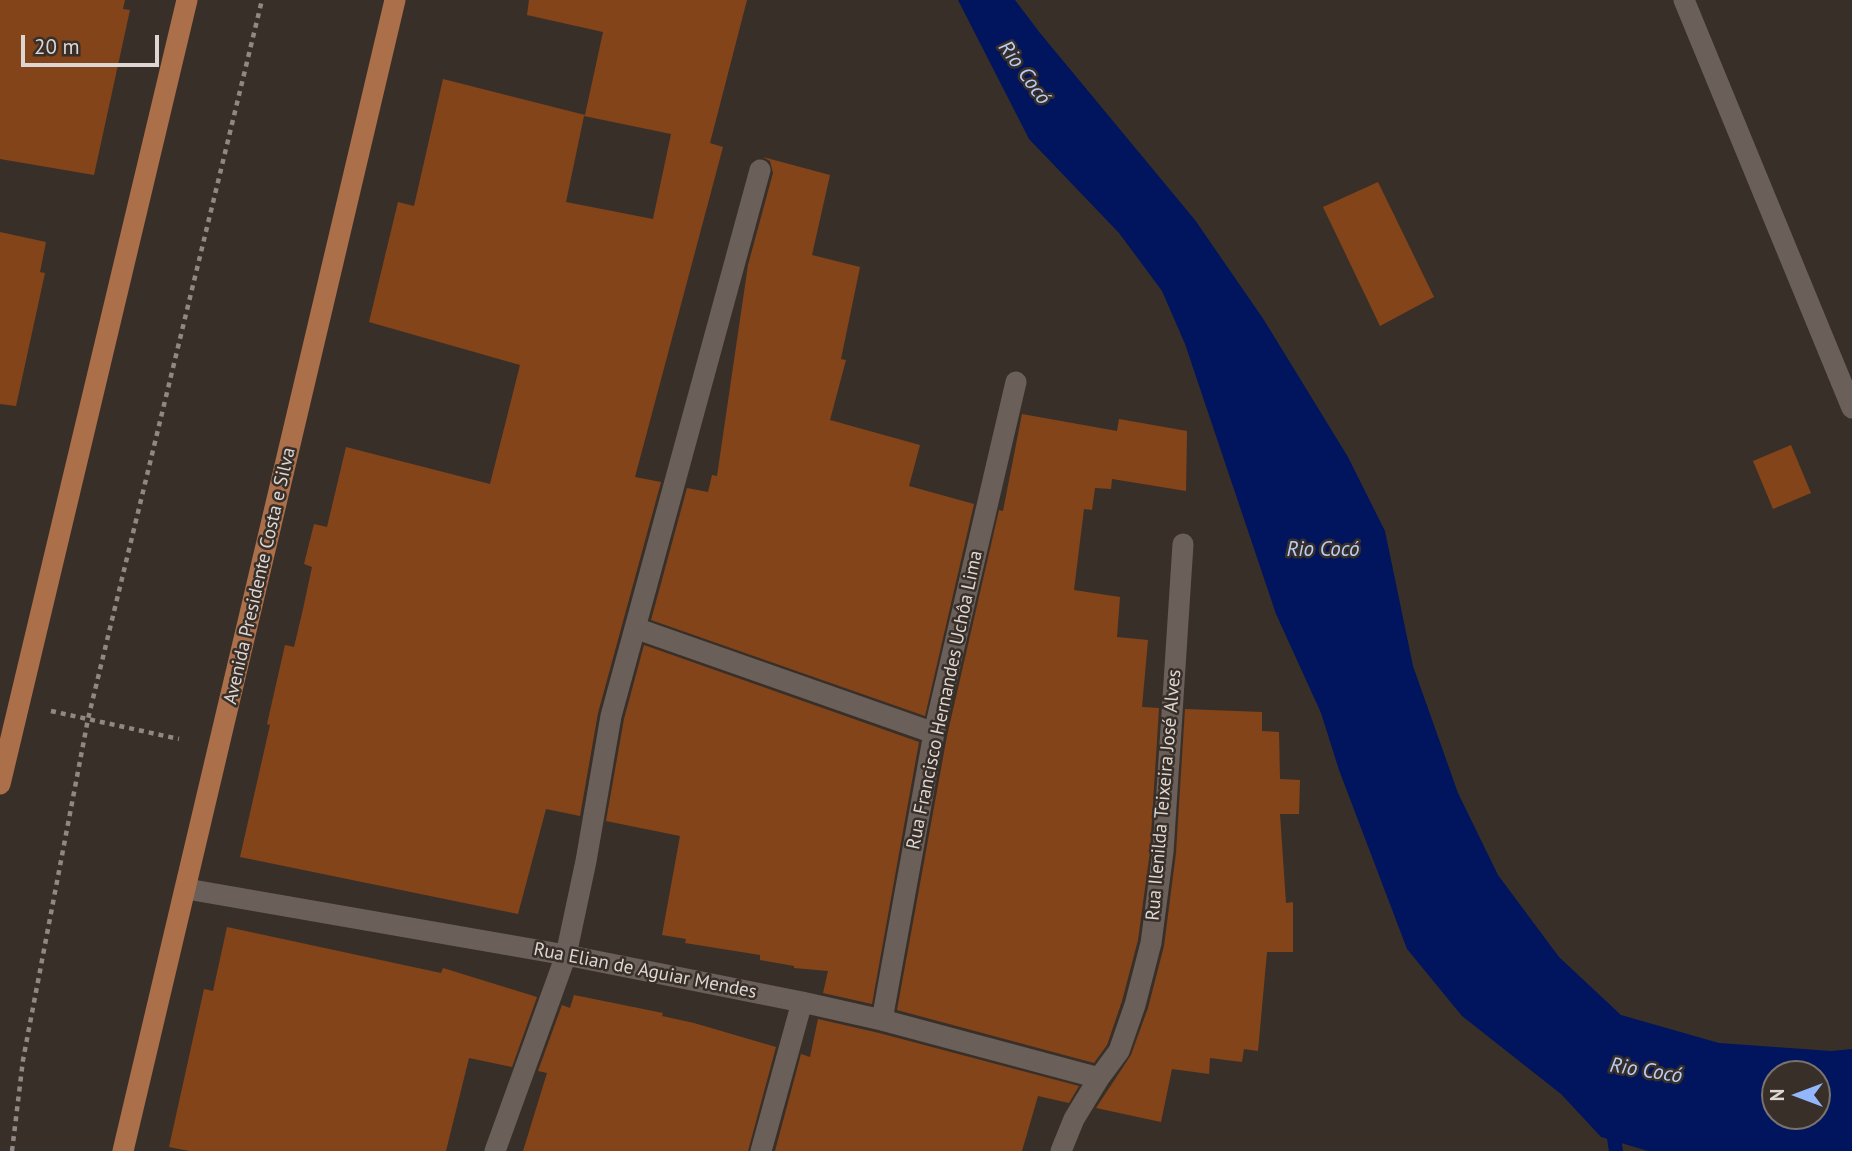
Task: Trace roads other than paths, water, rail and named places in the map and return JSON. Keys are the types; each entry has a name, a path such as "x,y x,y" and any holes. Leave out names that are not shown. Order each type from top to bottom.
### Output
{"main road":[{"path":"0,784 187,0"},
{"name":"Avenida Presidente Costa e Silva","path":"123,1151 395,0"}],"street":[{"path":"1684,0 1852,408"},
{"path":"495,1151 566,955 586,861 611,716 760,170"},
{"name":"Rua Francisco Hernandes Uchôa Lima","path":"882,1020 934,733 1016,382"},
{"name":"Rua Ilenilda Teixeira José Alves","path":"1060,1151 1074,1119 1099,1077 1119,1051 1135,1005 1151,943 1163,852 1183,544"},
{"path":"635,628 934,733"},
{"name":"Rua Elian de Aguiar Mendes","path":"187,889 566,955 802,1002 882,1020 1099,1077"},
{"path":"761,1151 802,1002"}],"water":[{"name":"Rio Cocó","path":"958,0 1015,0 1195,220 1264,320 1348,457 1385,531 1413,666 1458,793 1498,875 1559,957 1621,1015 1719,1043 1831,1051 1852,1049 1852,1151 1648,1151 1601,1137 1561,1094 1462,1016 1407,949 1339,770 1321,713 1276,614 1185,344 1162,291 1119,233 1029,139"}],"waterway":[{"path":"1612,1125 1616,1151"}]}
